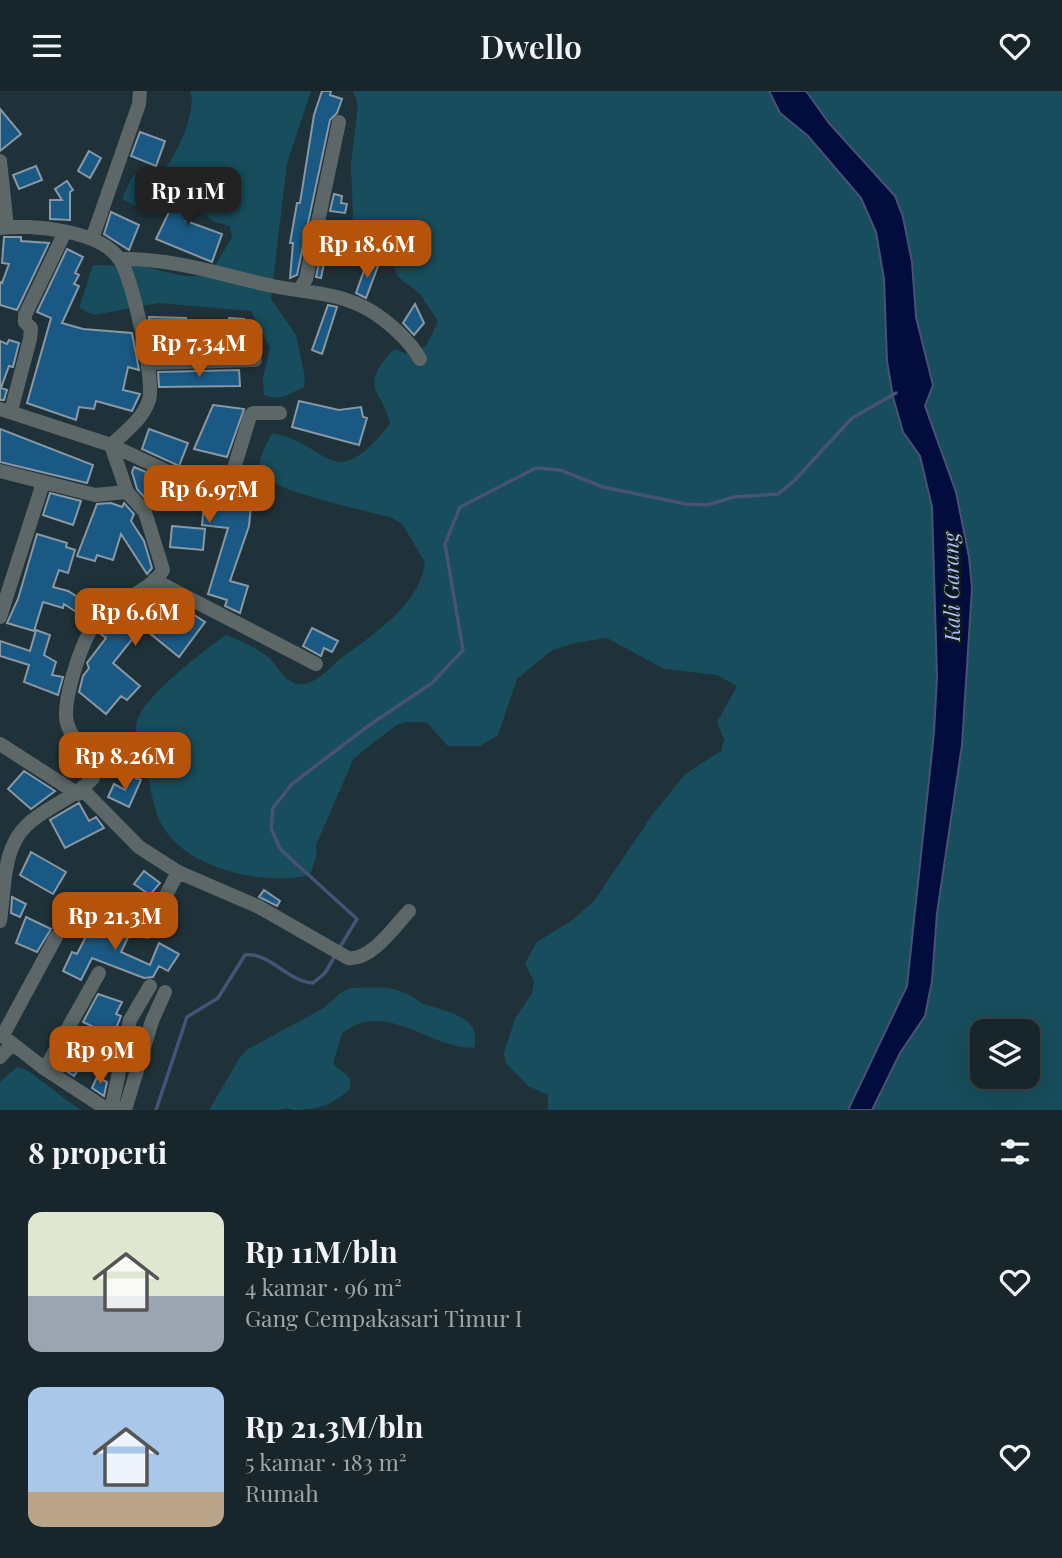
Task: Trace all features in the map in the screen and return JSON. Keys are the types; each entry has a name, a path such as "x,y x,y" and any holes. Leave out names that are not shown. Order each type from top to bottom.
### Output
{"street":[{"path":"92,239 139,104 141,91"},
{"path":"300,289 306,279 339,122"},
{"path":"0,161 4,228 33,226 65,232 92,239 120,259 174,261 257,282 335,295 371,311 413,346 421,359"},
{"path":"65,232 25,315 25,322 31,328 30,339 5,410 111,445 175,475 224,480 231,478 253,412 280,413"},
{"path":"111,445 141,417 148,402 149,363 120,259"},
{"path":"149,363 255,360"},
{"path":"0,921 3,876 12,849 26,825 80,792 93,778 94,766 72,738 66,717 78,659 95,622 103,613 154,580 161,574 164,565 145,512 127,492 111,445"},
{"path":"0,471 95,495 127,492"},
{"path":"0,617 43,483"},
{"path":"154,580 316,664"},
{"path":"0,744 80,792 139,847 178,872 259,907 348,958 354,959 367,952 409,911"},
{"path":"147,932 178,872"},
{"path":"0,1056 5,1038 56,937"},
{"path":"45,1069 99,973"},
{"path":"5,1038 45,1069 110,1110 130,1020 150,986"},
{"path":"125,1110 152,1021 165,992"}],"shaded area":[{"path":"190,91 311,91 287,163 271,299 296,335 305,377 304,387 284,396 275,398 264,395 263,378 270,348 251,311 158,303 94,315 79,308 93,265 141,266 184,276 209,276 232,237 230,226 213,221 202,212 209,203 207,183 196,175 176,178 159,214 148,213 122,199 133,175 158,173 170,162 189,119 192,99"},
{"path":"353,91 769,91 780,113 808,136 861,198 876,232 884,279 887,361 892,397 903,432 920,456 932,507 937,677 934,733 907,986 848,1110 548,1110 548,1095 528,1086 506,1063 504,1053 515,1019 532,993 534,982 525,963 537,942 571,921 594,901 653,814 685,774 721,751 724,740 717,722 737,686 717,675 664,669 607,638 574,643 551,651 517,679 498,735 480,746 448,746 426,722 405,722 395,726 354,758 316,845 317,855 310,875 272,878 231,872 192,855 177,844 161,824 136,736 140,714 155,694 192,660 226,635 264,654 291,681 302,684 315,680 394,616 415,591 425,562 402,524 392,518 282,487 269,480 260,468 262,453 272,433 292,439 332,460 343,462 355,458 371,446 390,424 375,388 377,373 394,349 408,354 426,346 438,321 420,294 397,276 393,265 382,254 365,249 357,266 340,263 353,216 351,164 358,105"},
{"path":"806,91 1062,91 1062,1110 872,1110 900,1053 925,1016 932,981 937,913 962,745 972,587 956,492 925,406 933,385 916,317 912,262 903,217"},
{"path":"378,987 399,990 424,1004 461,1017 473,1029 474,1048 440,1041 391,1023 375,1021 359,1024 342,1033 333,1064 350,1078 350,1089 338,1099 303,1110 209,1110 240,1057 248,1049 324,1008 340,993 351,988"},
{"path":"17,1067 27,1070 80,1110 0,1110 0,1082"}],"water":[{"name":"Kali Garang","path":"769,91 806,91 829,123 895,196 903,217 912,262 916,317 933,385 925,406 956,492 969,557 972,588 962,745 937,913 932,981 925,1016 900,1053 872,1110 848,1110 907,986 934,733 937,677 932,507 920,456 903,432 893,397 887,361 884,279 876,232 861,198 808,136 780,113"}],"building":[{"path":"322,91 331,91 330,95 342,99 337,113 330,120 297,275 290,278 293,243 290,243 297,203 300,203 314,115"},
{"path":"0,109 21,134 0,151"},
{"path":"140,132 165,141 156,166 131,156"},
{"path":"89,151 101,158 90,178 78,171"},
{"path":"36,166 42,180 19,189 13,175"},
{"path":"67,181 73,190 70,192 70,220 50,219 50,200 62,200 55,189"},
{"path":"184,181 201,189 186,221 222,234 212,262 156,239"},
{"path":"334,194 342,196 341,203 347,204 345,213 330,211"},
{"path":"111,212 139,225 129,250 104,234"},
{"path":"326,228 331,229 321,278 316,277"},
{"path":"4,237 21,237 21,241 49,243 17,310 0,305 0,282 2,283 9,264 2,263"},
{"path":"67,249 83,257 75,273 79,275 74,284 79,286 62,323 83,329 132,333 139,370 128,367 123,390 140,394 132,411 96,401 94,409 79,407 76,420 27,403 51,318 37,312"},
{"path":"367,262 378,266 366,298 356,293"},
{"path":"415,304 424,323 414,335 403,323"},
{"path":"328,305 337,307 322,354 312,350"},
{"path":"149,317 186,318 186,323 211,324 211,333 228,333 229,318 244,319 243,351 156,353 155,334 152,335"},
{"path":"9,340 19,343 13,367 9,366 1,388 7,390 4,400 0,400 0,341 7,344"},
{"path":"239,370 240,386 159,387 158,372"},
{"path":"299,401 339,410 361,407 363,417 367,418 359,445 292,427"},
{"path":"213,405 244,409 227,457 194,449"},
{"path":"0,429 93,465 87,483 0,462"},
{"path":"149,429 188,443 179,466 142,449"},
{"path":"134,467 174,484 235,489 235,494 252,495 249,526 230,581 248,586 240,613 225,606 227,600 208,594 228,528 202,525 204,505 151,505 137,489 132,472"},
{"path":"50,493 81,501 73,525 43,515"},
{"path":"111,503 122,507 124,503 134,514 131,521 144,541 152,568 147,574 121,534 113,560 97,555 95,561 77,556 97,504"},
{"path":"172,526 205,529 203,550 170,547"},
{"path":"37,534 67,543 66,547 75,550 68,573 59,570 53,587 68,591 95,608 87,619 64,604 63,608 43,602 34,631 7,623 18,599"},
{"path":"150,596 162,606 168,598 205,622 179,657 142,627 113,663 140,686 127,700 121,696 106,714 79,692 83,676 89,668 87,663 106,638 101,634 116,616 124,611 131,617"},
{"path":"312,628 338,641 332,652 324,648 321,656 303,646"},
{"path":"36,630 50,635 44,655 56,662 52,675 63,677 58,695 24,682 29,665 0,656 0,641 30,651"},
{"path":"24,771 55,791 31,809 8,789"},
{"path":"132,776 141,780 129,807 108,797 114,784 125,790"},
{"path":"79,803 89,821 96,817 104,828 65,848 50,820"},
{"path":"31,852 66,872 53,894 20,875"},
{"path":"144,871 160,883 150,895 134,884"},
{"path":"264,890 280,901 277,906 259,897"},
{"path":"12,897 26,904 20,917 11,913"},
{"path":"26,917 51,929 37,952 16,943"},
{"path":"96,917 117,926 120,918 134,925 121,952 150,965 159,943 179,954 168,971 159,966 153,977 144,978 92,958 81,980 63,971 72,952 77,954"},
{"path":"98,994 122,1002 116,1014 121,1016 113,1036 83,1022"},
{"path":"68,1048 85,1059 74,1076 58,1066"},
{"path":"97,1077 107,1082 104,1096 92,1088"}],"waterway":[{"path":"340,947 357,919 280,849 271,828 273,808 292,784 368,726 432,683 463,650 445,544 460,507 536,468 560,470 603,487 686,504 707,505 734,497 778,494 795,480 852,418 896,393"},
{"path":"156,1110 187,1017 218,998 245,955 263,958 295,978 313,983 325,973 336,954"}]}
